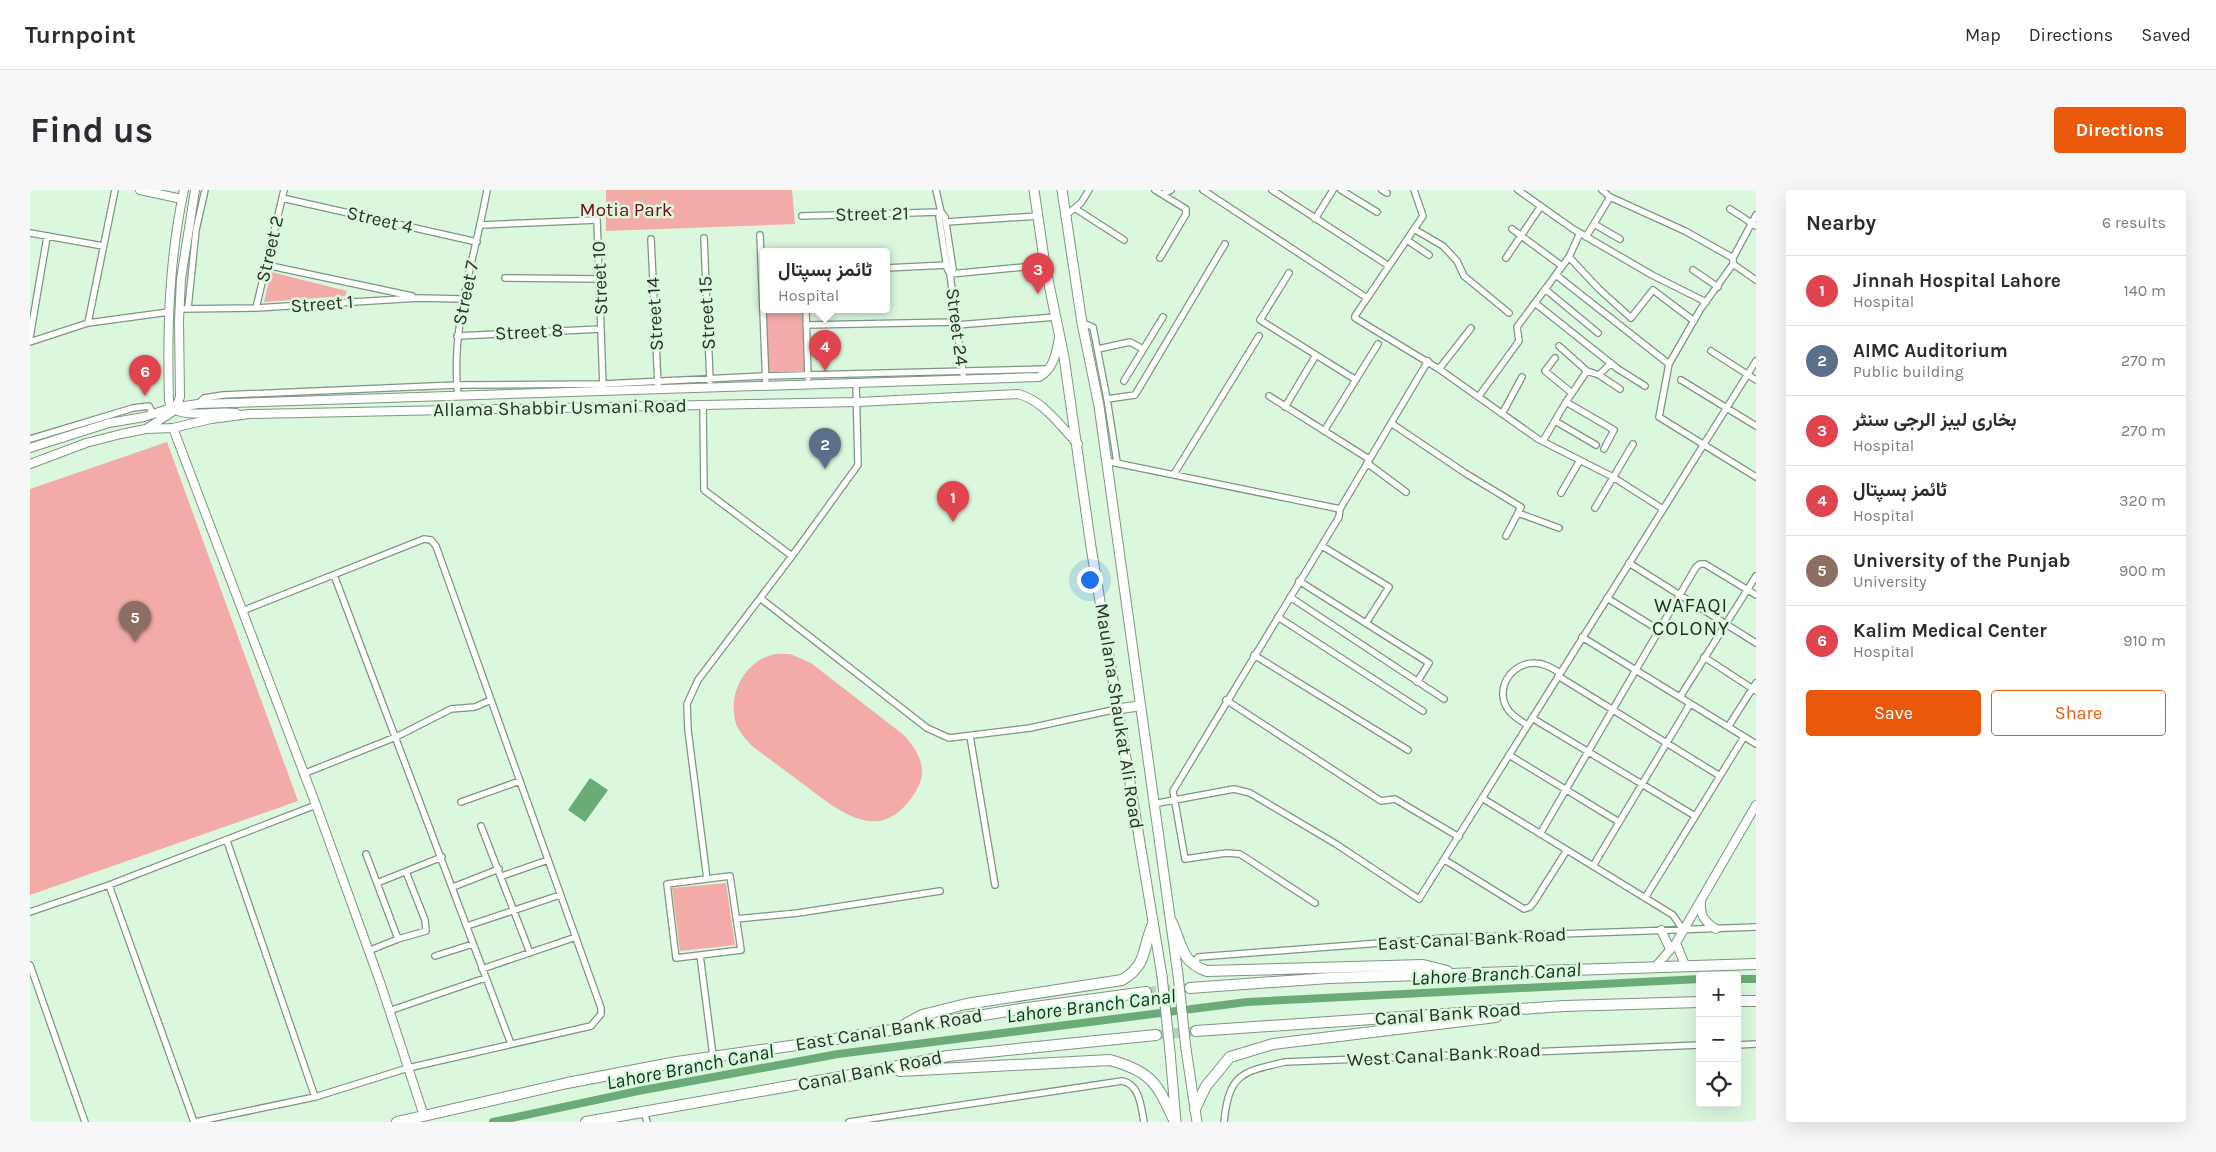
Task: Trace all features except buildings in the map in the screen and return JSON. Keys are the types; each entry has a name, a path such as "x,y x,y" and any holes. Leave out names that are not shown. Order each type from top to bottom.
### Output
{"highway":[{"path":"1171,921 1179,936 1184,955 1194,965 1208,971 1367,965 1423,965 1458,974"},
{"path":"896,1029 922,1015 966,1004 1122,980 1133,974 1143,960 1147,938 1153,924"},
{"name":"East Canal Bank Road","path":"1190,988 1260,982 1658,966 1756,964"},
{"name":"East Canal Bank Road","path":"397,1122 567,1083 713,1056 1020,1009 1146,992"},
{"path":"1741,1001 1756,1001"},
{"name":"Canal Bank Road","path":"1196,1031 1564,1006 1696,1002"},
{"path":"1194,1109 1206,1086 1230,1057 1273,1044 1457,1023 1564,1006"},
{"name":"Canal Bank Road","path":"586,1122 646,1117 948,1056 1156,1035"},
{"path":"874,1072 954,1070 1110,1060 1127,1065 1148,1076 1160,1091 1176,1122"}],"main road":[{"path":"140,190 182,199"},
{"path":"184,190 174,250 168,312 169,401 174,408 197,414 225,411 250,414"},
{"path":"146,429 174,408 180,396 182,380 184,257 195,190"},
{"name":"Maulana Shaukat Ali Road","path":"1034,190 1045,265 1064,356 1078,444 1091,547 1162,976 1176,1122"},
{"name":"Maulana Shaukat Ali Road","path":"1062,190 1082,323 1097,398 1139,706 1171,921 1194,1109"},
{"name":"Allama Shabbir Usmani Road","path":"30,448 109,423 198,404 458,396 603,387 658,386 712,388 856,383 963,376 1039,377 1049,369 1060,338"},
{"name":"Allama Shabbir Usmani Road","path":"30,464 86,443 146,429 173,428 211,419 250,414 857,402 1018,394 1030,398 1041,407 1078,444"},
{"path":"173,428 316,805 424,1116"},
{"path":"1118,709 1139,706"},
{"path":"1658,966 1676,943 1756,805"},
{"path":"1701,898 1701,914 1706,923 1716,928"},
{"path":"1661,930 1670,950"},
{"path":"1676,943 1686,965"},
{"path":"1194,1109 1197,1122"}],"street":[{"path":"88,323 115,190"},
{"path":"184,309 196,230 205,190"},
{"name":"Street 2","path":"256,308 284,190"},
{"name":"Street 7","path":"458,396 456,385 458,336 463,299 488,190"},
{"name":"Street 24","path":"936,190 941,212 946,222 953,269 950,274"},
{"path":"1066,215 1076,209 1090,190"},
{"path":"1155,190 1186,209 1186,214 1160,258"},
{"path":"1162,194 1171,190"},
{"path":"1203,190 1367,298"},
{"path":"1272,190 1389,266"},
{"path":"1315,219 1333,190"},
{"path":"1341,190 1377,212"},
{"path":"1414,190 1422,216 1355,316 1358,321 1439,369 1543,442 1613,478 1663,509"},
{"path":"1518,190 1586,237 1652,275 1706,302"},
{"path":"1602,190 1610,197 1685,231 1733,261 1756,280"},
{"path":"1586,237 1610,197"},
{"name":"Street 4","path":"282,198 477,242"},
{"path":"1506,258 1541,206"},
{"path":"1076,209 1124,240"},
{"path":"1730,209 1754,224"},
{"name":"Street 24","path":"941,212 939,217 950,274 963,376"},
{"name":"Street 21","path":"802,216 941,212"},
{"path":"1755,475 1659,417 1669,364 1706,302 1718,287 1754,224 1756,215"},
{"path":"946,222 1038,216"},
{"name":"Street 10","path":"481,225 597,220 603,387"},
{"path":"1594,224 1620,239"},
{"path":"1512,228 1562,266"},
{"path":"1414,229 1443,246 1457,261 1464,276 1508,313"},
{"path":"30,233 103,246"},
{"path":"1479,396 1519,341 1517,326 1569,257 1580,233"},
{"path":"760,235 761,248"},
{"path":"30,337 47,237"},
{"name":"Street 15","path":"704,238 710,379 712,388"},
{"name":"Street 14","path":"651,239 658,386"},
{"path":"1407,240 1430,254"},
{"path":"1107,399 1135,395 1225,244"},
{"path":"1569,257 1599,290 1631,318 1653,290 1694,321"},
{"path":"266,265 418,298"},
{"path":"890,268 947,265"},
{"path":"950,274 1045,265"},
{"path":"1693,270 1718,287"},
{"path":"1289,274 1260,320 1356,380"},
{"path":"1556,275 1669,364"},
{"path":"505,278 600,279"},
{"path":"1545,289 1598,332"},
{"name":"Street 1","path":"184,309 256,308 418,298 463,299"},
{"path":"1535,303 1611,363 1645,386"},
{"path":"30,342 88,323 168,312"},
{"path":"763,313 766,386"},
{"path":"806,313 808,385"},
{"path":"806,325 957,323 1055,317"},
{"path":"1124,381 1163,317"},
{"path":"1082,323 1093,327 1117,462"},
{"path":"1439,369 1471,328"},
{"name":"Street 8","path":"458,336 601,329"},
{"path":"1174,474 1259,336"},
{"path":"1098,349 1130,342 1144,349"},
{"path":"1324,431 1378,344"},
{"path":"1559,346 1587,371 1599,375 1620,390"},
{"path":"1711,351 1756,380"},
{"path":"1285,407 1316,355"},
{"path":"1555,358 1545,371 1572,392"},
{"path":"1153,804 1234,789 1250,793 1336,844 1419,899 1756,361"},
{"path":"1316,903 1240,854 1226,853 1185,859 1173,791 1226,700 1322,546 1339,516 1340,509 1428,362"},
{"path":"1599,375 1611,363"},
{"path":"1543,442 1572,392 1587,371"},
{"path":"658,386 710,379 765,376 963,376"},
{"path":"1502,414 1522,378"},
{"path":"1682,380 1756,426"},
{"path":"707,879 686,704 698,680 858,465 856,383"},
{"path":"198,404 204,398 223,396 456,385 603,387"},
{"path":"1268,396 1368,461 1406,492"},
{"path":"1566,402 1614,430 1604,448"},
{"path":"703,405 704,490 792,556"},
{"path":"30,439 133,408 149,406 153,414"},
{"path":"1555,421 1596,445"},
{"path":"1391,422 1465,473 1521,507 1506,536"},
{"path":"1595,508 1633,444"},
{"path":"1106,461 1340,509"},
{"path":"1561,493 1580,462"},
{"path":"1518,513 1559,528"},
{"path":"109,885 194,1122 315,1097 408,1068 591,1026 601,1014 601,1008 576,937 436,546 431,540 424,539 242,610"},
{"path":"1322,546 1389,587 1366,623"},
{"path":"1629,562 1756,643"},
{"path":"1540,834 1679,595 1700,564 1705,564 1756,595"},
{"path":"334,575 511,1044"},
{"path":"1680,697 1756,576"},
{"path":"1299,581 1428,663 1417,682"},
{"path":"1290,597 1444,699"},
{"path":"760,598 927,728 949,738 1030,728 1118,709"},
{"path":"1607,598 1659,630"},
{"path":"1278,617 1423,710"},
{"path":"1582,637 1756,744"},
{"path":"1254,655 1408,750"},
{"path":"1704,657 1755,687 1728,727"},
{"path":"1528,725 1508,710 1504,702 1503,691 1506,680 1513,671 1524,664 1547,665 1559,675 1720,776"},
{"path":"303,774 396,737 451,709 475,707 491,700"},
{"path":"1226,700 1381,801 1395,799 1458,837"},
{"path":"1593,866 1690,704"},
{"path":"1532,718 1695,816"},
{"path":"970,736 995,885"},
{"path":"1645,898 1744,737"},
{"path":"1509,755 1619,822"},
{"path":"461,802 520,781"},
{"path":"1482,798 1674,915 1683,930"},
{"path":"30,912 227,841 316,805"},
{"path":"481,826 502,876 530,953"},
{"path":"227,841 315,1097"},
{"path":"1445,860 1524,909 1530,907 1534,902 1567,850"},
{"path":"366,854 398,939"},
{"path":"377,883 442,857"},
{"path":"502,876 548,860"},
{"path":"453,887 499,869"},
{"path":"368,951 398,939 426,931 425,920 406,872"},
{"path":"730,876 736,919 741,950 676,958 667,884 730,876"},
{"path":"736,919 798,913 940,891"},
{"path":"467,926 560,895"},
{"name":"East Canal Bank Road","path":"1194,965 1198,957 1445,938 1756,927"},
{"path":"482,969 576,937"},
{"path":"435,956 473,944"},
{"path":"700,955 713,1056"},
{"path":"30,965 85,1122"},
{"path":"389,1011 485,978"},
{"path":"1741,1045 1756,1044"},
{"name":"West Canal Bank Road","path":"1224,1122 1227,1098 1234,1084 1249,1072 1285,1062 1696,1045"},
{"path":"849,1122 1122,1081 1133,1086 1137,1093 1144,1122"}],"green space":[{"name":"Motia Park","path":"606,190 792,190 795,224 606,231"},
{"path":"271,272 347,291 345,296 264,302"},
{"path":"764,313 802,313 805,373 767,374"},
{"path":"167,442 298,801 30,895 30,489"},
{"path":"790,654 811,663 905,736 918,755 922,769 920,783 903,808 890,817 877,821 863,820 849,815 821,798 752,746 739,731 735,720 734,700 746,672 761,659 771,655"},
{"path":"726,883 735,945 680,951 672,888"}],"shaded area":[{"path":"590,778 608,790 585,822 568,810"}],"waterway":[{"name":"Lahore Branch Canal","path":"493,1122 638,1091 838,1054 1247,1002 1696,979"},
{"name":"Lahore Branch Canal","path":"1741,979 1756,979"}],"tunnel":[{"path":"1146,992 1188,988"},
{"path":"1156,1035 1196,1031"}],"place":[{"name":"بخاری لیبز الرجی سنٹر","path":"1038,294"},
{"name":"ٹائمز ہسپتال","path":"825,371"},
{"name":"Kalim Medical Center","path":"145,396"},
{"name":"AIMC Auditorium","path":"825,469"},
{"name":"Jinnah Hospital Lahore","path":"953,522"},
{"name":"University of the Punjab","path":"135,642"}],"district":[{"name":"WAFAQI COLONY","path":"1691,616"}]}
